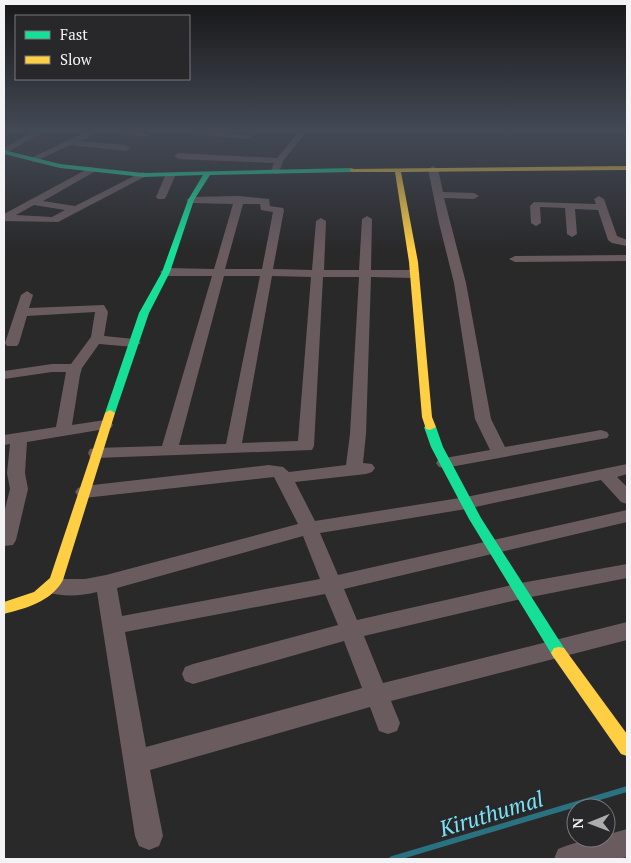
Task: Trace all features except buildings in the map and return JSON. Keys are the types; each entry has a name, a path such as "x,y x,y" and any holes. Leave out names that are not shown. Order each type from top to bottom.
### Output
{"street":[{"path":"5,218 90,170"},
{"path":"94,170 170,176 387,170"},
{"path":"398,170 406,208 420,310 427,417 437,447 466,503 555,647 627,748"},
{"path":"433,170 460,283 484,419 500,453"},
{"path":"5,218 51,220 77,209 143,175"},
{"path":"4,608 42,596 53,587 105,425 144,313 166,272 191,200 207,175"},
{"path":"161,197 170,176"},
{"path":"439,195 474,196"},
{"path":"191,200 239,199 265,201 265,208 279,210 233,448"},
{"path":"168,451 239,199"},
{"path":"32,202 77,209"},
{"path":"536,223 535,206 538,204 570,205 601,203 612,238 616,241 627,243"},
{"path":"570,205 572,234"},
{"path":"285,478 360,469 358,434 367,219"},
{"path":"96,453 306,446 321,221"},
{"path":"515,259 627,258"},
{"path":"166,272 414,274"},
{"path":"12,344 27,295"},
{"path":"22,312 99,308 102,312 96,338 75,368 63,431"},
{"path":"96,338 102,341 134,343"},
{"path":"4,375 52,368 75,368"},
{"path":"6,540 19,489 12,438 105,425"},
{"path":"444,463 601,435"},
{"path":"53,587 85,587 106,583 308,528 466,503 627,470"},
{"path":"84,492 277,471 285,478 308,528 388,723"},
{"path":"605,474 627,498"},
{"path":"113,626 330,585 627,516"},
{"path":"193,674 349,631 521,591 627,571"},
{"path":"106,583 149,836"},
{"path":"136,762 375,694 555,647 627,631"},
{"path":"568,859 627,843"}],"waterway":[{"name":"Kiruthumal","path":"392,859 627,789"}],"traffic: fast":[{"path":"99,170 143,175 341,170"},
{"path":"110,413 144,313 166,272 191,200 207,175"},
{"path":"430,427 437,447 475,519 559,653"}],"traffic: slow":[{"path":"398,170 414,262 427,417 430,427"},
{"path":"4,608 40,596 56,580 110,413"},
{"path":"559,653 627,748"}]}
